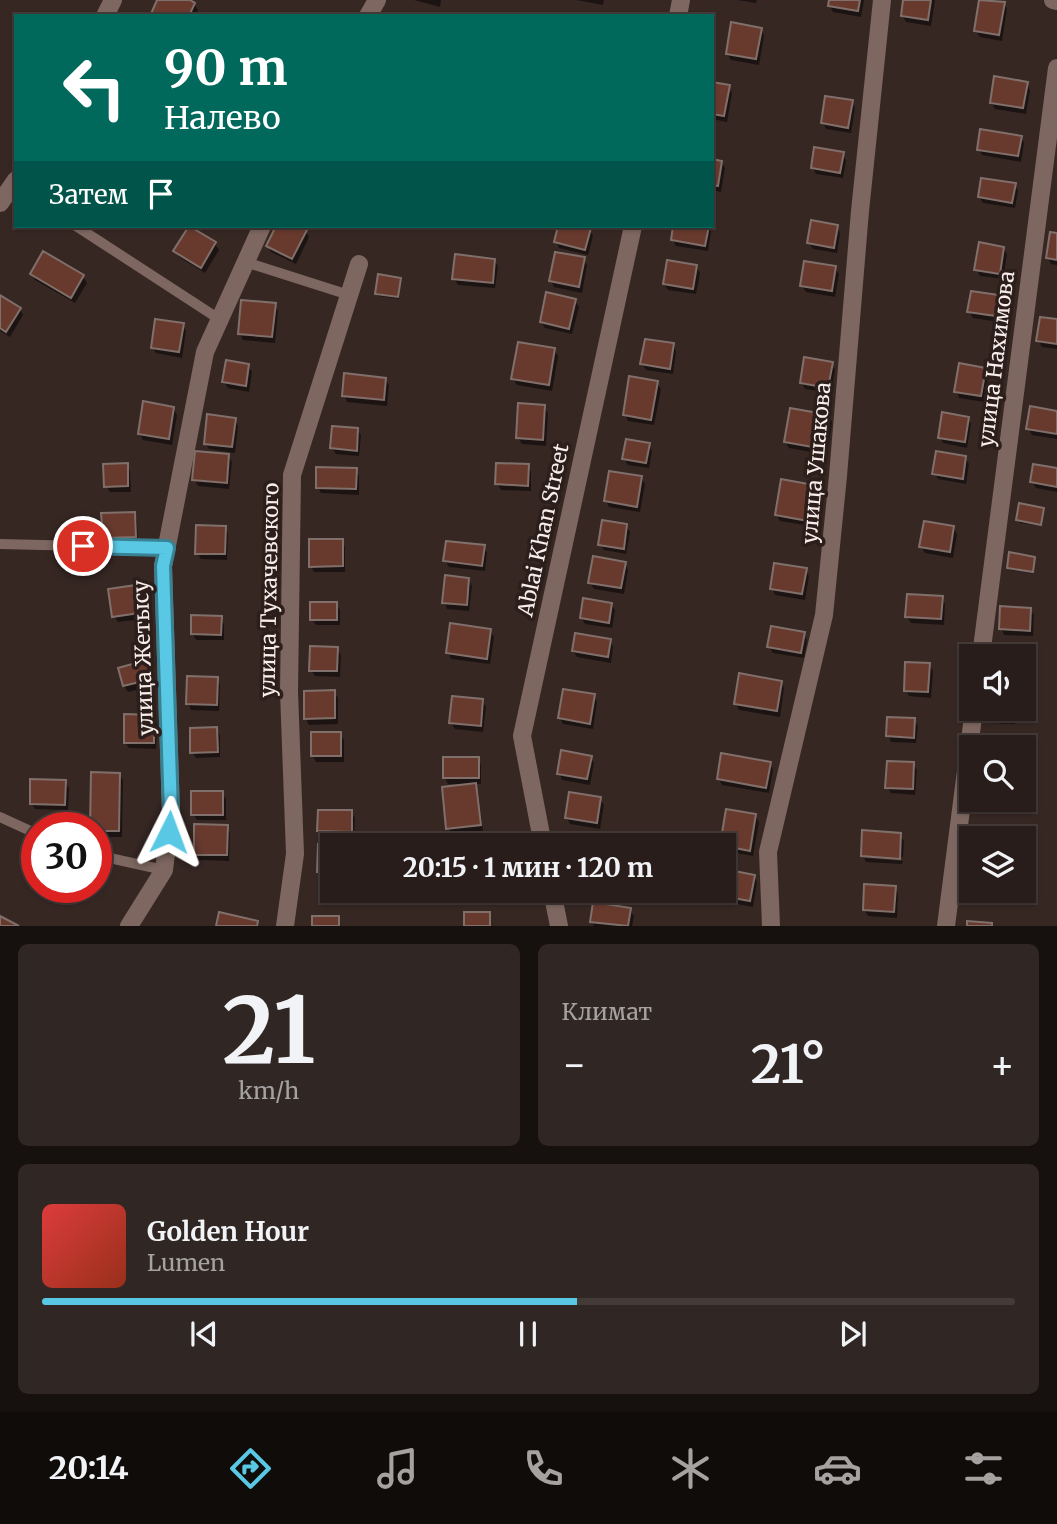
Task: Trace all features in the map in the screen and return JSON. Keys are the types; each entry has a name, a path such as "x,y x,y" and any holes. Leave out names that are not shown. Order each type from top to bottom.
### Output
{"street":[{"name":"улица Ушакова","path":"771,926 768,852 824,615 860,211 883,0"},
{"name":"улица Нахимова","path":"983,644 1050,172 1057,68"},
{"path":"0,203 14,185"},
{"name":"улица Жетысу","path":"129,926 164,870 171,813 163,566 205,352 261,228"},
{"name":"Ablai Khan Street","path":"541,833 522,736 633,228"},
{"name":"улица Тухачевского","path":"285,926 295,854 289,692 292,475 359,264"},
{"path":"946,926 972,721"},
{"path":"554,903 559,926"}],"lane":[{"path":"79,228 219,319"},
{"path":"245,262 349,295"},
{"path":"0,544 167,548"},
{"path":"0,817 21,827"},
{"path":"112,859 164,870"}],"building":[{"path":"157,0 190,0 195,3 190,14 151,14"},
{"path":"829,0 860,0 858,11 828,6"},
{"path":"903,0 931,0 928,20 901,16"},
{"path":"979,0 1005,2 999,35 974,31"},
{"path":"731,22 762,28 756,59 726,54"},
{"path":"994,76 1028,82 1023,108 990,103"},
{"path":"714,82 730,85 724,116 714,114"},
{"path":"825,96 853,100 848,128 821,123"},
{"path":"980,129 1022,136 1018,156 977,150"},
{"path":"814,147 844,152 840,173 811,168"},
{"path":"714,159 722,161 718,186 714,185"},
{"path":"981,178 1016,183 1012,203 978,197"},
{"path":"811,220 838,225 834,248 807,243"},
{"path":"188,228 216,242 201,268 173,251"},
{"path":"275,228 307,230 292,259 266,246"},
{"path":"558,228 591,228 585,250 554,242"},
{"path":"673,228 709,228 705,246 671,240"},
{"path":"1050,232 1057,233 1057,260 1046,258"},
{"path":"979,242 1004,247 1000,274 974,270"},
{"path":"43,251 84,275 71,298 30,274"},
{"path":"555,252 585,257 579,287 549,281"},
{"path":"455,254 495,259 493,283 452,279"},
{"path":"667,260 697,265 693,289 663,284"},
{"path":"804,261 836,266 832,291 800,286"},
{"path":"378,274 401,278 398,297 375,294"},
{"path":"971,291 999,295 996,316 967,312"},
{"path":"546,292 576,299 569,329 540,322"},
{"path":"0,295 21,308 6,332 0,328"},
{"path":"241,300 276,303 272,337 238,334"},
{"path":"1040,317 1057,319 1057,344 1036,341"},
{"path":"155,319 184,323 179,352 151,348"},
{"path":"645,339 674,343 670,369 640,364"},
{"path":"518,342 555,348 549,385 511,379"},
{"path":"804,357 833,362 828,388 800,383"},
{"path":"226,360 249,364 246,386 222,382"},
{"path":"959,363 986,368 981,396 954,392"},
{"path":"344,373 386,378 384,400 342,396"},
{"path":"629,376 658,381 651,420 623,415"},
{"path":"143,401 174,407 169,439 138,434"},
{"path":"518,403 545,405 543,440 516,438"},
{"path":"1030,406 1057,411 1057,434 1026,429"},
{"path":"790,408 830,415 824,449 784,442"},
{"path":"942,412 969,417 965,442 938,438"},
{"path":"207,414 236,418 232,447 204,444"},
{"path":"332,426 358,428 357,451 330,448"},
{"path":"626,439 650,443 646,463 622,459"},
{"path":"195,451 229,454 227,483 192,480"},
{"path":"936,451 966,456 963,479 932,474"},
{"path":"128,463 128,486 104,487 103,464"},
{"path":"496,463 529,464 528,486 495,484"},
{"path":"1033,464 1057,468 1057,487 1030,482"},
{"path":"316,467 357,468 356,489 316,488"},
{"path":"609,471 642,476 637,507 604,501"},
{"path":"781,479 814,485 808,521 775,515"},
{"path":"1019,503 1044,508 1041,525 1016,520"},
{"path":"135,512 136,537 103,538 101,513"},
{"path":"602,520 627,524 624,549 598,545"},
{"path":"924,521 954,526 950,552 919,547"},
{"path":"196,525 226,526 225,554 195,554"},
{"path":"309,539 343,539 343,566 309,567"},
{"path":"446,541 485,545 482,566 443,561"},
{"path":"1009,552 1035,557 1033,572 1007,568"},
{"path":"593,556 626,562 621,588 588,583"},
{"path":"774,563 807,568 802,594 770,589"},
{"path":"445,575 469,578 467,605 442,603"},
{"path":"136,585 140,613 112,617 108,589"},
{"path":"907,594 943,596 941,619 905,617"},
{"path":"583,598 612,603 609,623 580,618"},
{"path":"310,602 337,602 337,620 310,620"},
{"path":"1000,606 1031,608 1030,631 999,629"},
{"path":"191,615 222,616 221,635 191,634"},
{"path":"450,623 491,629 487,659 446,653"},
{"path":"771,626 805,632 801,653 767,647"},
{"path":"575,633 611,639 608,657 572,651"},
{"path":"310,646 338,647 337,671 309,671"},
{"path":"147,660 152,679 123,686 118,668"},
{"path":"905,662 930,663 928,692 904,691"},
{"path":"739,673 782,681 777,711 734,704"},
{"path":"187,676 218,677 217,705 186,704"},
{"path":"563,689 595,694 590,724 558,718"},
{"path":"335,690 335,718 304,719 304,691"},
{"path":"452,696 483,699 481,726 449,723"},
{"path":"124,714 154,715 154,743 124,743"},
{"path":"887,717 915,718 914,738 886,736"},
{"path":"217,727 218,752 190,753 190,728"},
{"path":"311,732 341,732 341,756 311,756"},
{"path":"561,750 592,756 587,779 557,774"},
{"path":"721,753 771,762 766,788 717,779"},
{"path":"443,757 479,757 479,778 443,778"},
{"path":"887,761 914,762 913,789 885,788"},
{"path":"91,772 120,773 119,831 112,831 112,812 90,812"},
{"path":"30,779 66,780 65,805 30,804"},
{"path":"476,783 481,825 446,829 442,787"},
{"path":"191,791 223,791 223,815 191,815"},
{"path":"569,792 601,797 597,823 565,818"},
{"path":"726,809 756,814 750,851 736,848 736,833 722,833"},
{"path":"318,810 352,810 352,832 317,831"},
{"path":"194,824 228,825 227,855 194,855"},
{"path":"862,830 901,833 900,859 861,856"},
{"path":"318,844 320,844 320,872 317,872"},
{"path":"736,871 755,875 750,901 736,899"},
{"path":"864,884 896,886 894,912 863,910"},
{"path":"593,903 631,908 628,926 590,922"},
{"path":"219,912 258,921 257,926 216,926"},
{"path":"464,912 490,912 490,926 464,926"},
{"path":"0,916 19,926 0,926"},
{"path":"312,916 339,916 339,926 312,926"},
{"path":"967,921 992,923 992,926 967,926"}],"route":[{"path":"83,546 167,548 163,566 171,813 169,832"}]}
